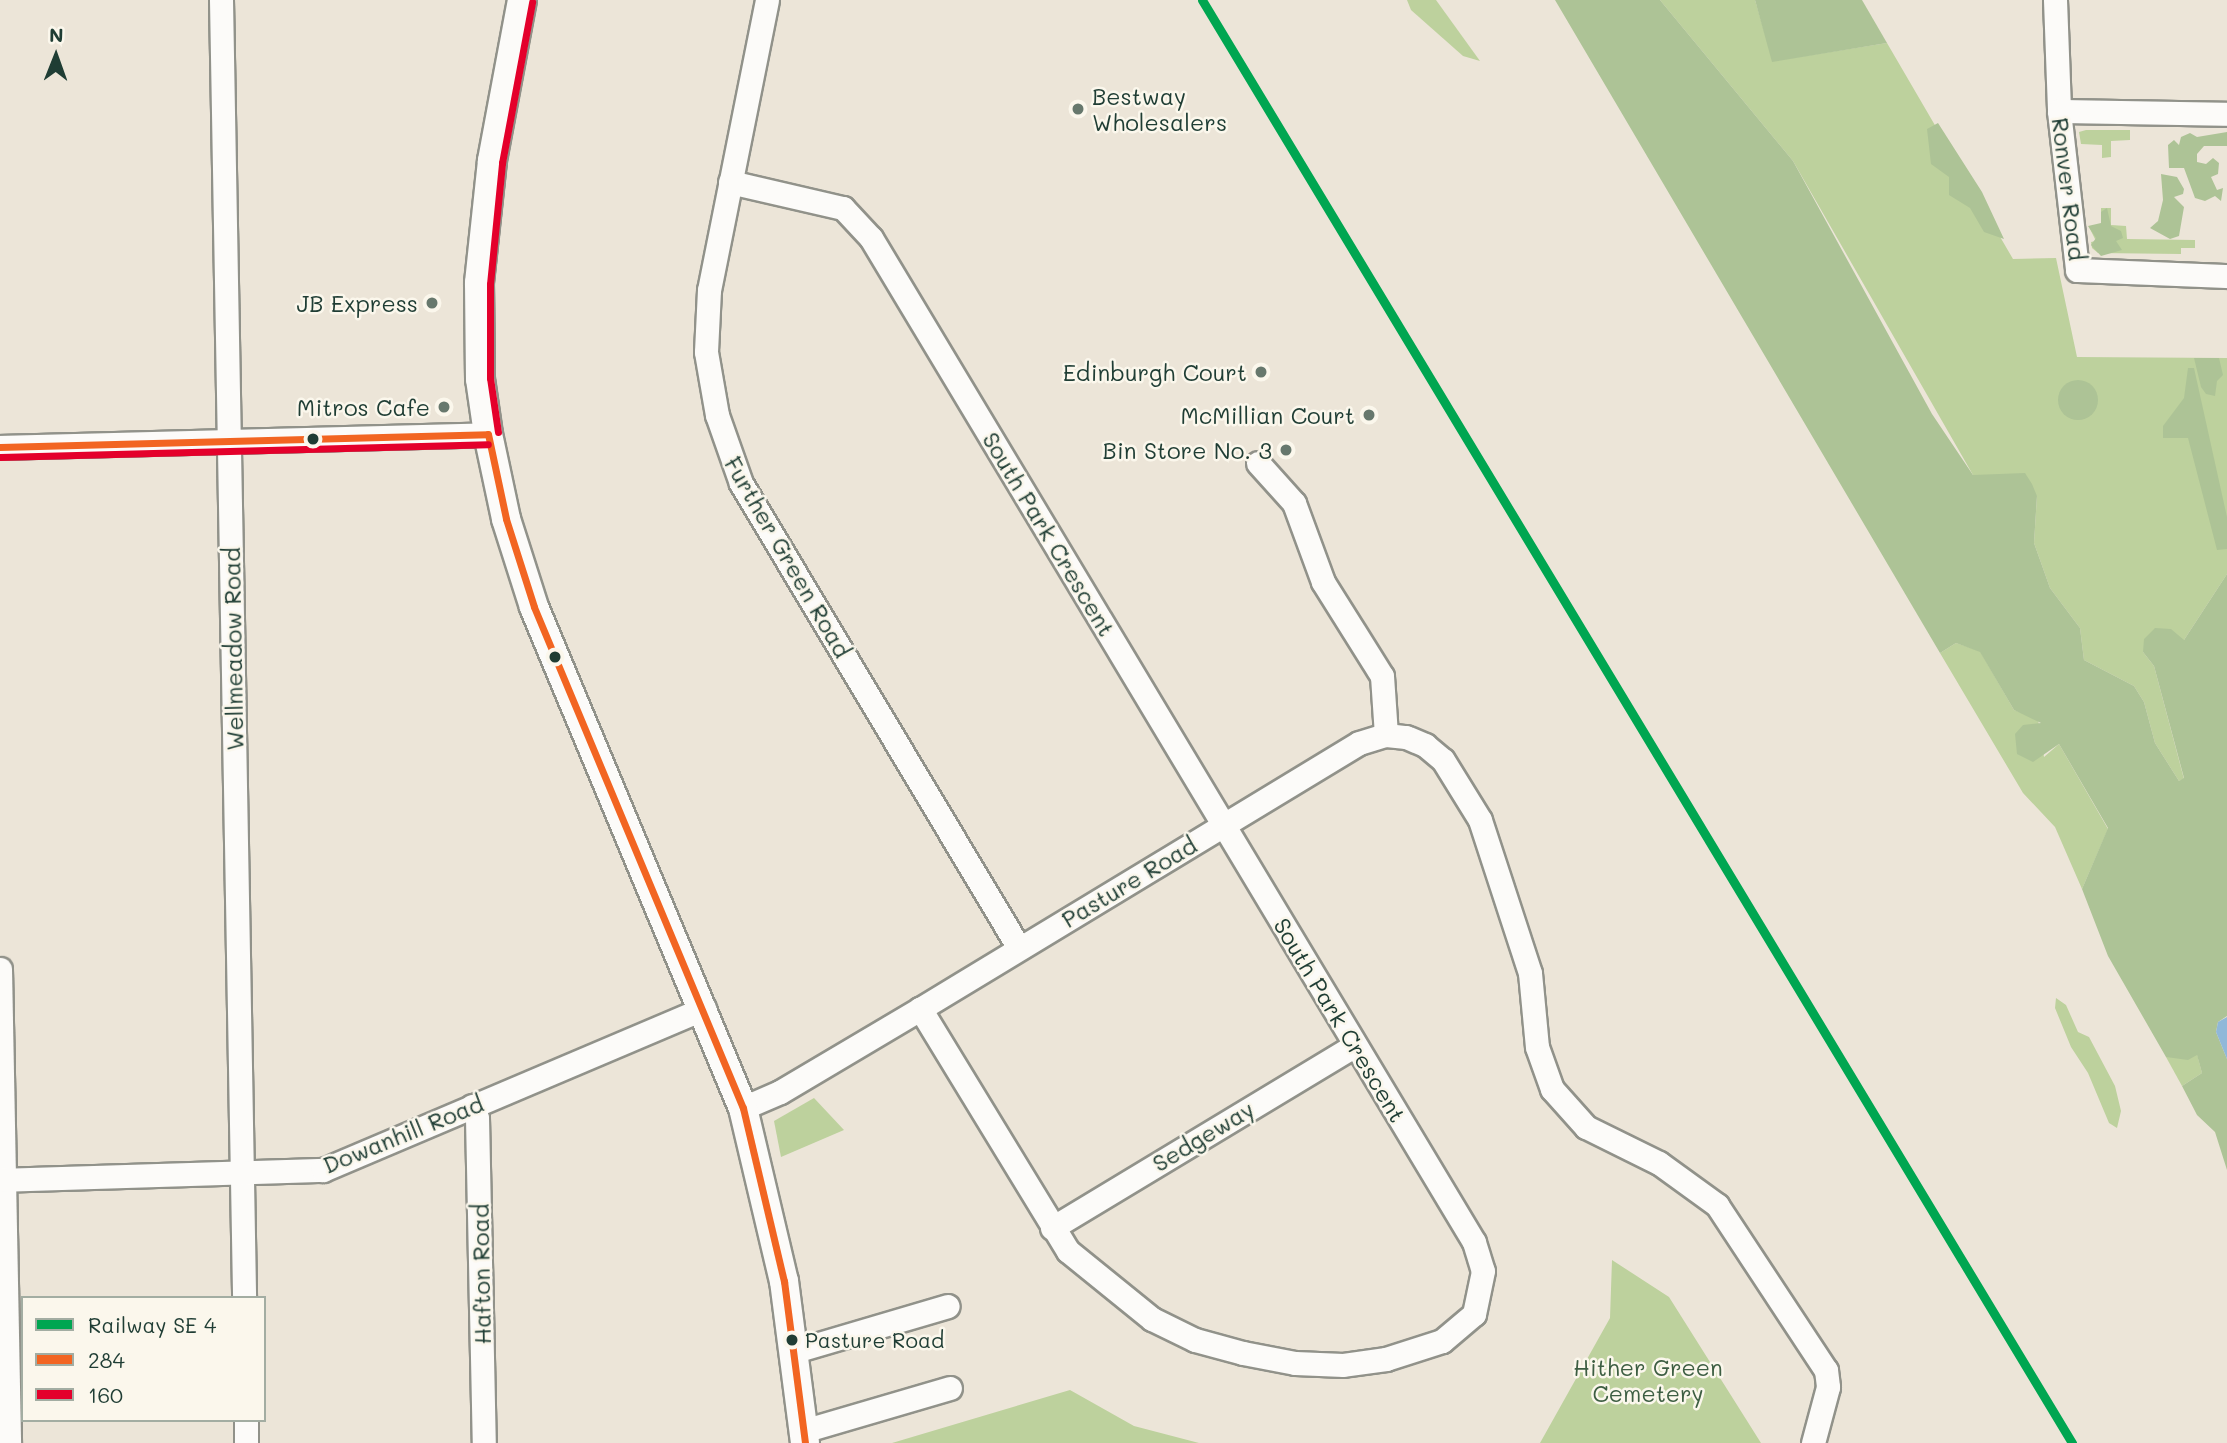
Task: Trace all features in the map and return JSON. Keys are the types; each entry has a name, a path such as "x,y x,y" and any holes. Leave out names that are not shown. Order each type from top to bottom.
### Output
{"street":[{"name":"Wellmeadow Road","path":"221,0 244,1296"},
{"path":"522,0 492,161 478,283 480,379 488,435 506,519 534,607 704,1008 743,1108 774,1228 795,1351 804,1437 950,1388"},
{"name":"Further Green Road","path":"767,0 730,182 706,321 710,385 727,450 764,522 1019,948"},
{"name":"Ronver Road","path":"2055,0 2059,111 2077,270 2227,276"},
{"path":"2059,111 2227,114"},
{"name":"South Park Crescent","path":"730,182 825,202 857,218 1224,824 1480,1257 1480,1300 1454,1335 1386,1359 1343,1365 1295,1363 1195,1340 1133,1308 1076,1258 1052,1228 920,1009"},
{"path":"0,447 488,435"},
{"path":"1258,463 1294,503 1323,582 1382,676 1386,735 1425,745 1443,760 1480,820 1530,973 1537,1047 1552,1089 1586,1127 1658,1163 1717,1205 1811,1343 1826,1370 1828,1387 1813,1443"},
{"name":"Pasture Road","path":"743,1108 780,1091 920,1009 1359,743 1386,735"},
{"path":"0,969 9,1443"},
{"name":"Dowanhill Road","path":"2,1180 323,1170 704,1008"},
{"name":"Sedgeway","path":"1052,1228 1354,1045"},
{"name":"Hafton Road","path":"472,1106 478,1118 484,1443"},
{"path":"795,1351 948,1307"},
{"path":"246,1422 246,1443"}],"green space":[{"path":"1407,0 1436,0 1480,61 1463,56 1411,10"},
{"path":"1555,0 1660,0 1793,161 1932,414 1973,475 2025,473 2032,484 2037,496 2034,543 2050,588 2080,628 2084,660 2134,686 2144,702 2155,743 2179,781 2184,778 2154,666 2143,652 2144,639 2155,628 2171,629 2184,640 2227,574 2227,1016 2218,1022 2216,1032 2227,1059 2227,1170 2215,1132 2197,1115 2182,1086 2202,1073 2197,1055 2188,1060 2166,1057 2108,956 2082,889 2108,828 2059,744 2033,762 2017,754 2015,734 2023,725 2041,723 2014,710 1980,652 1956,643 1940,653"},
{"path":"1660,0 1755,0 1773,61 1887,43 2013,259 2056,258 2077,357 2227,358 2227,574 2184,640 2143,652 2154,666 2184,779 2179,781 2155,743 2144,702 2134,686 2084,660 2080,628 2050,588 2034,543 2037,496 1973,475 1793,161"},
{"path":"1755,0 1862,0 1887,43 1772,62"},
{"path":"1938,123 1982,192 2004,239 1984,232 1970,208 1949,195 1949,177 1931,164 1927,129"},
{"path":"2130,130 2130,140 2111,141 2111,157 2102,158 2102,145 2081,144 2079,132"},
{"path":"2227,132 2227,146 2204,146 2197,154 2197,162 2206,164 2213,158 2219,163 2218,174 2211,177 2217,190 2223,188 2221,201 2215,196 2205,201 2195,198 2184,168 2169,168 2168,145 2174,140 2179,145 2181,137 2190,133 2197,137"},
{"path":"2161,174 2177,177 2184,189 2183,194 2174,197 2184,207 2179,236 2170,239 2150,228 2158,221 2163,200"},
{"path":"2101,208 2111,208 2111,225 2126,226 2127,239 2195,240 2195,248 2181,248 2181,254 2098,253 2092,248 2091,242 2096,241 2089,227 2101,227"},
{"path":"2107,208 2111,226 2121,231 2123,238 2116,241 2122,250 2101,256 2091,245 2096,238 2088,226 2101,223 2101,212"},
{"path":"2194,358 2219,358 2223,375 2217,381 2215,396 2206,394 2201,387"},
{"path":"2188,368 2194,368 2227,517 2227,549 2217,550 2188,438 2163,438 2163,426 2184,398"},
{"path":"2078,380 2086,381 2092,386 2097,392 2097,408 2092,414 2086,419 2078,420 2070,419 2064,414 2059,408 2058,400 2059,392 2064,386 2070,381"},
{"path":"1956,643 1980,651 2014,710 2038,719 2044,757 2059,744 2108,829 2082,889 2055,827 2023,793 1940,653"},
{"path":"2056,998 2066,1005 2078,1032 2089,1037 2115,1086 2121,1111 2117,1128 2109,1123 2088,1073 2071,1047 2055,1008"},
{"path":"2197,1054 2202,1073 2182,1086 2166,1057"},
{"path":"814,1098 844,1130 781,1157 774,1121"},
{"name":"Hither Green Cemetery","path":"1612,1260 1669,1297 1761,1443 1540,1443 1610,1318"},
{"path":"1070,1390 1134,1426 1199,1443 892,1443"}],"water":[{"path":"2227,1017 2227,1059 2216,1032 2218,1022"}],"transit line":[{"path":"1202,0 2072,1443"},
{"name":"160","path":"498,432 490,378 490,284 502,163 532,2"},
{"name":"284","path":"488,434 506,519 534,607 743,1108 784,1281 805,1443"},
{"name":"284","path":"0,447 488,434"},
{"name":"160","path":"0,457 488,444"}],"place":[{"name":"Bestway Wholesalers","path":"1078,109"},
{"name":"JB Express","path":"432,303"},
{"name":"Edinburgh Court","path":"1261,372"},
{"name":"Mitros Cafe","path":"444,407"},
{"name":"McMillian Court","path":"1369,415"},
{"name":"Bin Store No. 3","path":"1286,450"},
{"name":"Pasture Road","path":"792,1340"}]}
